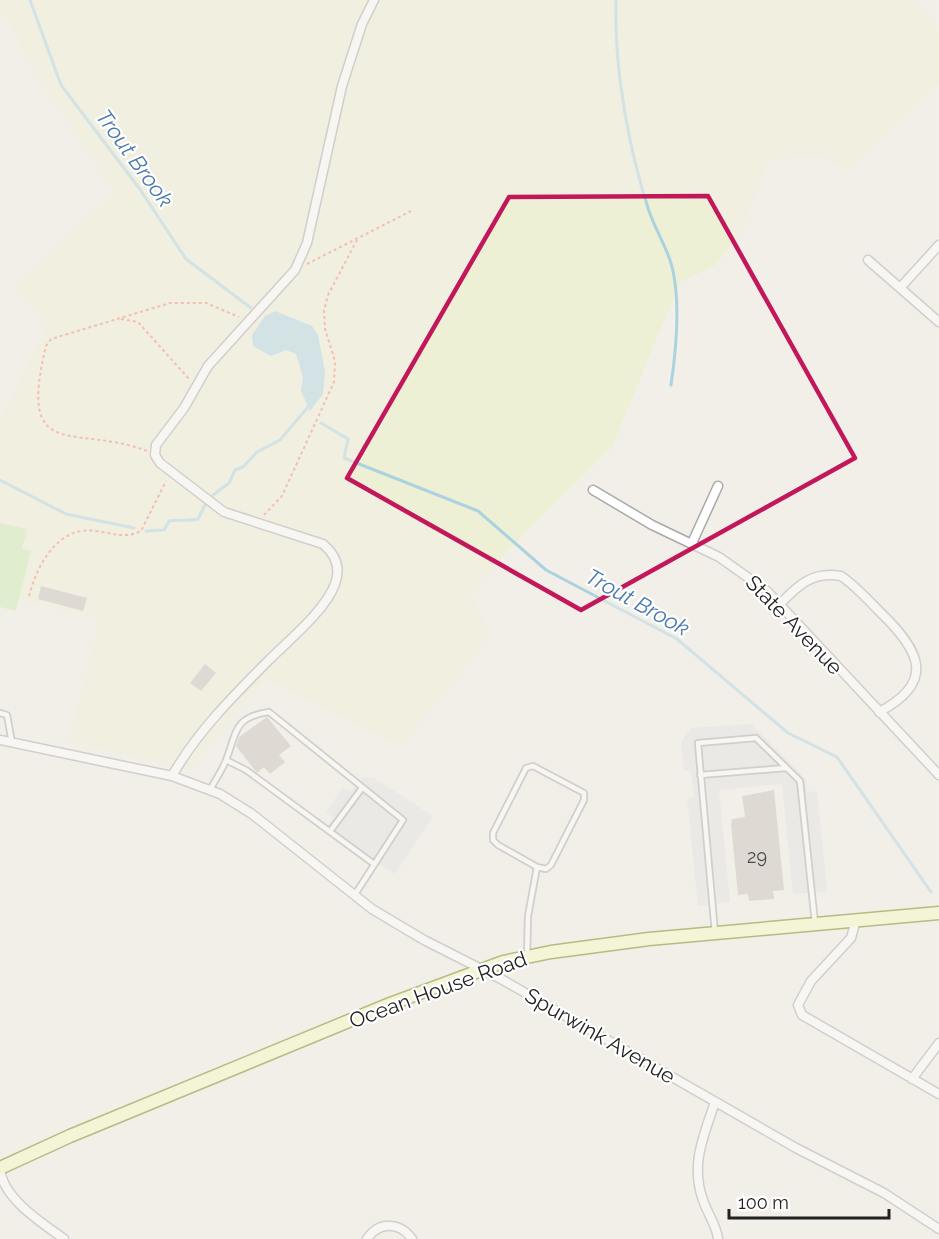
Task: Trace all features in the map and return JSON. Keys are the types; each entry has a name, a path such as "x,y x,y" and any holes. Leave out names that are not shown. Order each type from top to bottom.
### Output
{"main road":[{"name":"Ocean House Road","path":"0,1168 369,1013 483,970 527,957 715,933 939,913"}],"street":[{"path":"171,776 183,756 224,704 304,626 335,585 337,563 333,552 323,544 224,512 169,469 155,455 156,446 184,408 208,366 295,270 307,243 342,86 362,24 374,0"},
{"path":"900,288 939,245"},
{"path":"868,260 939,322"},
{"path":"692,543 718,486"},
{"name":"State Avenue","path":"593,490 652,525 740,569 780,604 939,775"},
{"path":"780,604 804,581 828,574 841,576 898,630 916,657 915,677 896,703 879,712"},
{"name":"Spurwink Avenue","path":"0,740 171,776 209,790 252,814 354,897 424,940 483,970 796,1148 884,1193 939,1229"},
{"path":"856,920 851,938 806,989 799,1008 802,1015 939,1094"},
{"path":"912,1079 939,1042"},
{"path":"715,1102 698,1153 696,1171 702,1199 718,1239"},
{"path":"0,1168 1,1179 14,1201 64,1239"},
{"path":"367,1239 377,1228 393,1225 408,1232 412,1239"}],"lane":[{"path":"209,790 226,760 232,734 244,720 269,712 404,820 354,897"},
{"path":"0,713 7,715 12,743"},
{"path":"715,933 698,743 756,738 800,781 815,923"},
{"path":"226,760 246,770 331,830 374,864"},
{"path":"533,766 584,793 584,800 551,865 546,869 537,867 493,840 493,833 526,768 533,766"},
{"path":"700,775 786,768"},
{"path":"331,830 362,788"},
{"path":"527,957 528,916 537,867"}],"path":[{"path":"295,270 411,211"},
{"path":"254,523 272,509 282,496 334,382 335,361 325,329 324,310 328,295 358,238"},
{"path":"155,455 134,447 63,435 44,422 36,403 38,381 46,346 51,339 170,303 186,301 220,306 247,321"},
{"path":"118,319 138,322 167,357 197,385"},
{"path":"28,596 35,574 43,561 63,539 77,531 86,530 124,536 141,531 164,490 169,469"}],"highlighted area":[{"path":"708,196 855,458 581,610 347,478 509,197"}],"green space":[{"path":"0,0 913,0 939,32 939,82 848,171 818,154 769,160 742,230 716,265 680,282 612,447 513,545 472,594 490,635 401,746 266,679 188,770 69,741 100,619 21,600 0,599 0,422 47,325 15,287 115,193 43,84 0,7"},
{"path":"0,523 27,529 22,549 31,551 16,611 0,607"}],"shaded area":[{"path":"751,724 806,779 807,792 817,791 827,891 793,894 782,784 719,790 730,902 698,906 687,798 694,797 691,771 684,771 681,742 691,728"},
{"path":"362,777 374,778 433,816 395,874 381,865 367,861 324,831 333,818 326,812 343,787 351,792"}],"water":[{"path":"275,311 312,326 318,335 325,372 323,394 310,411 301,391 303,377 296,354 286,350 271,356 253,346 252,335 265,316"}],"building":[{"path":"41,586 87,598 83,611 38,599"},
{"path":"205,664 216,673 201,691 190,683"},
{"path":"267,717 291,746 279,755 285,762 270,774 264,767 257,773 236,746 239,737"},
{"path":"774,790 784,890 773,891 774,899 749,901 748,894 738,895 732,819 745,817 742,796"}],"waterway":[{"name":"Trout Brook","path":"30,0 61,85 139,188 186,259 251,308"},
{"path":"616,0 617,53 629,134 641,186 649,211 669,256 675,284 677,328 671,385"},
{"path":"213,495 229,483 235,470 243,467 257,452 280,440 308,407"},
{"name":"Trout Brook","path":"321,423 348,439 344,458 478,511 546,570 677,639 788,733 837,757 931,892"},
{"path":"0,480 66,514 134,528"},
{"path":"146,531 164,530 169,521 198,519 205,505"}]}
